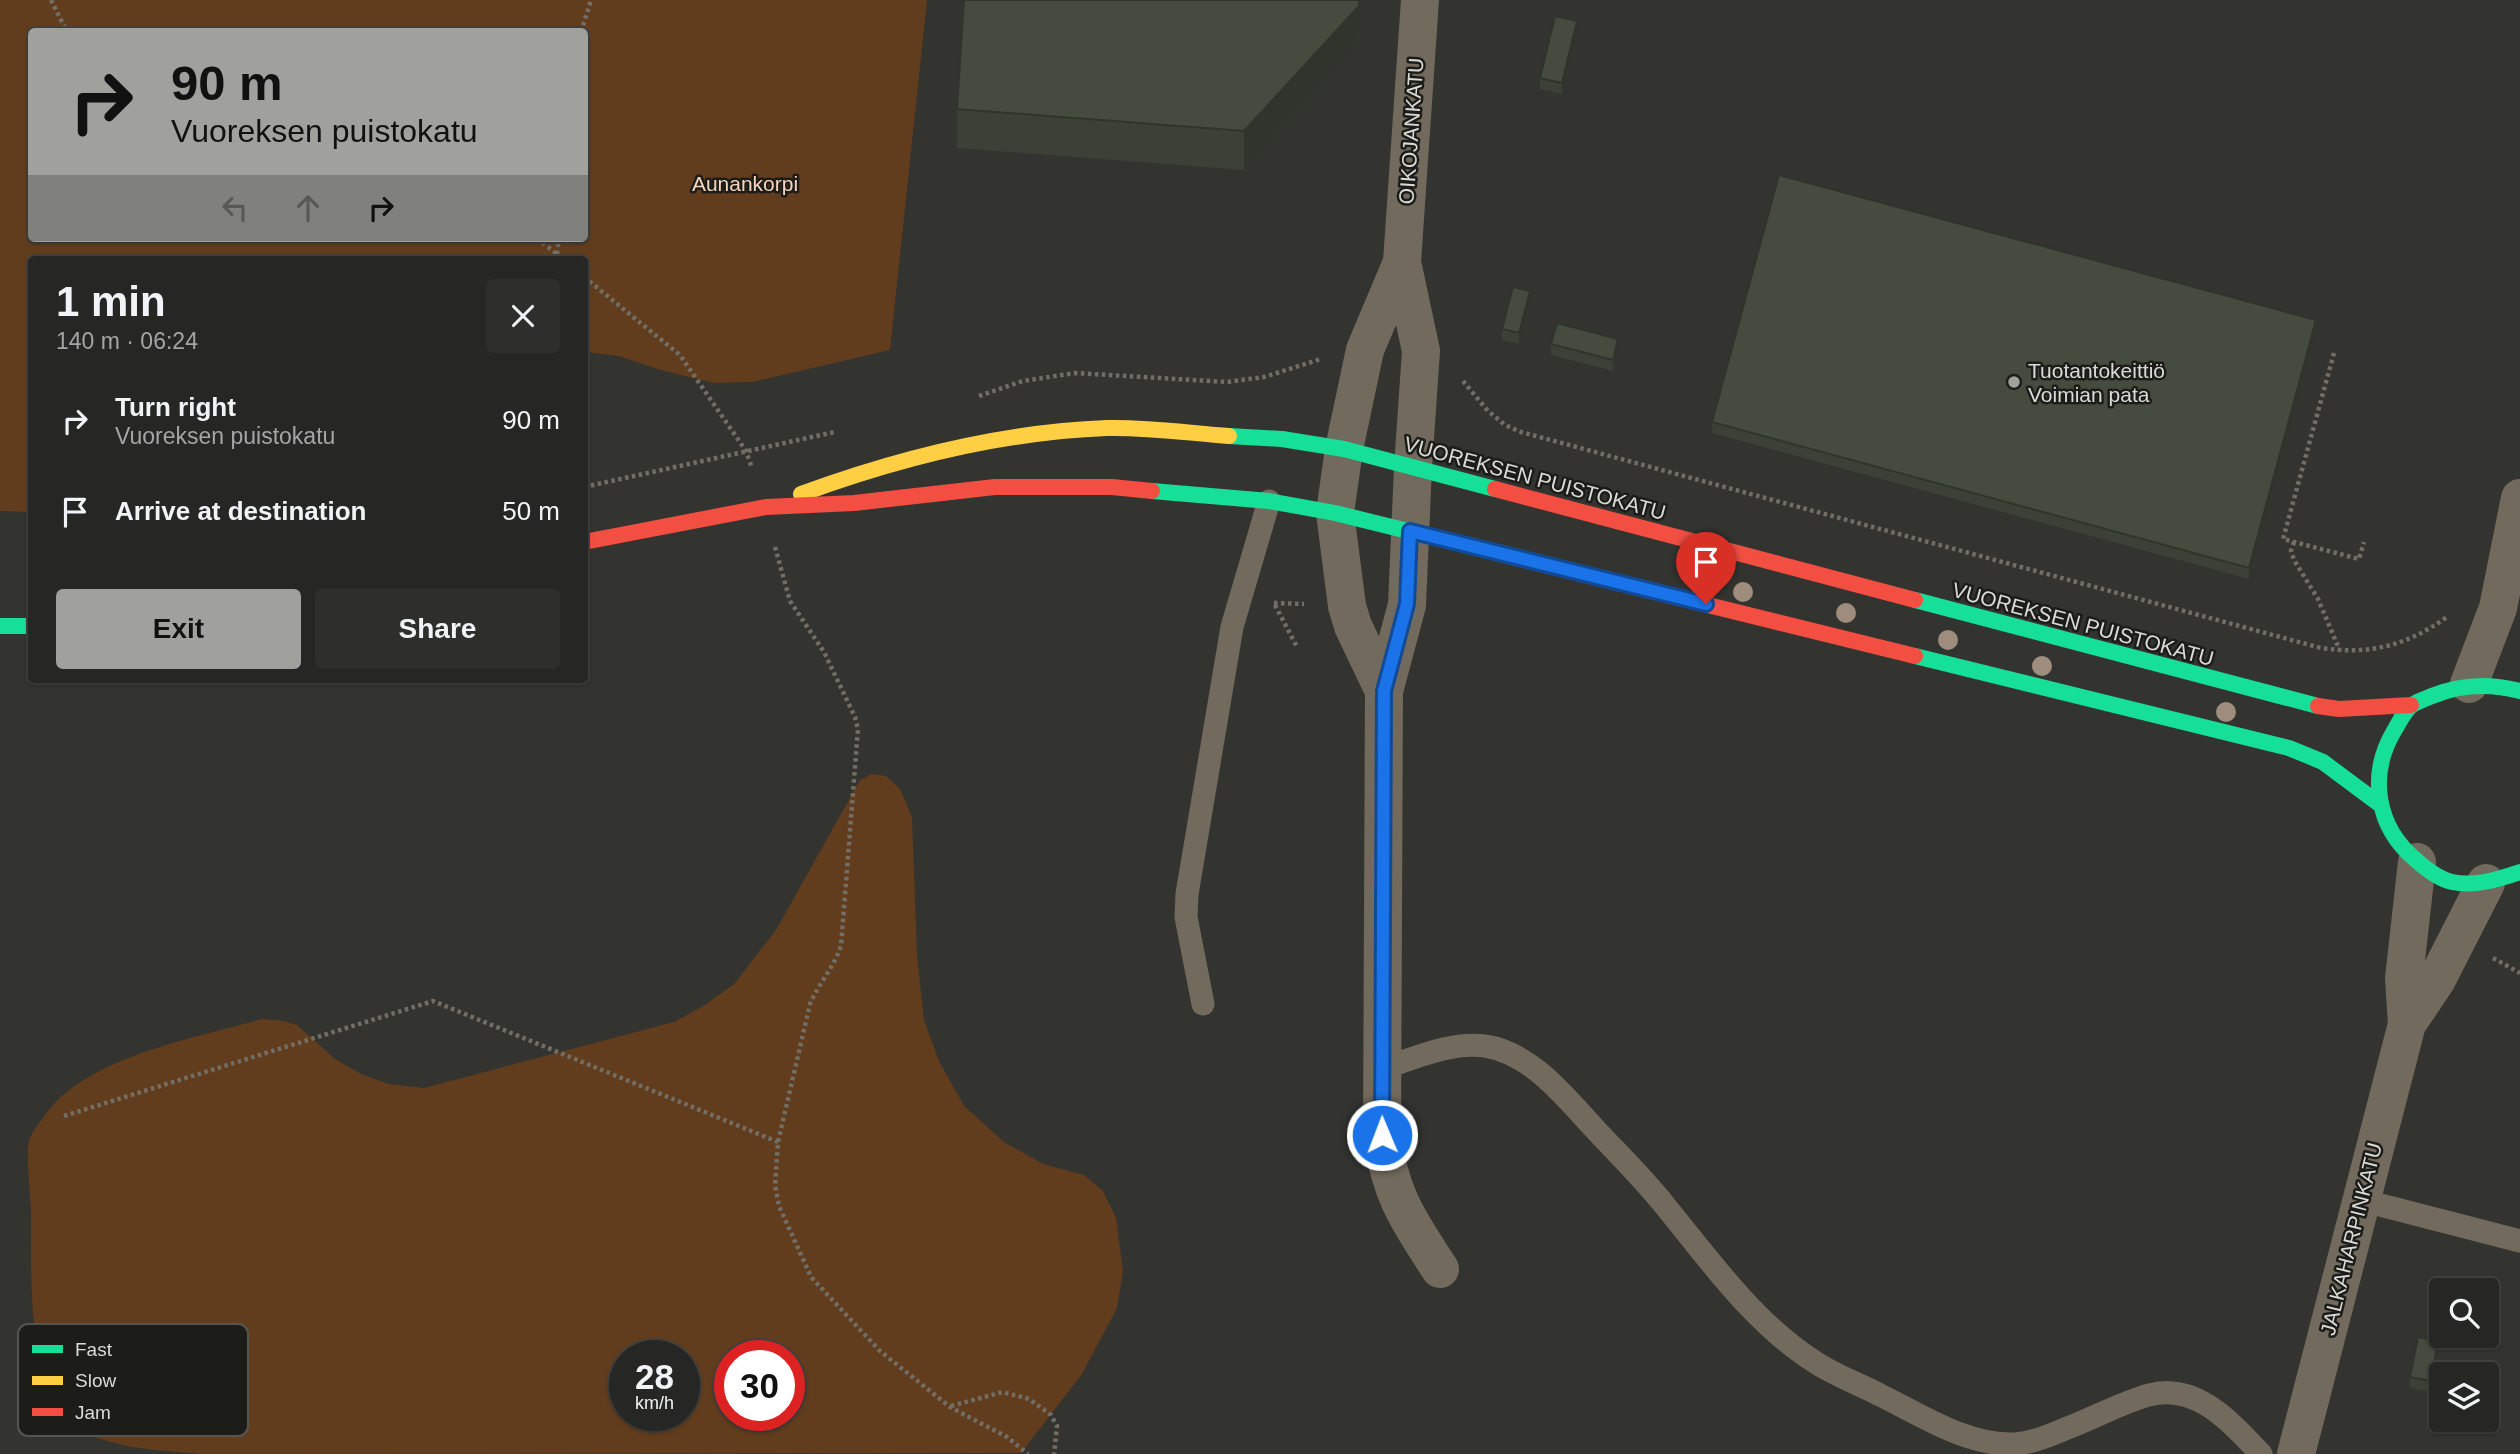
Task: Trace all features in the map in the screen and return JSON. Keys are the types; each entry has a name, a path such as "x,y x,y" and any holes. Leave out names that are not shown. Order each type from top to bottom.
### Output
{"main road":[{"name":"VUOREKSEN PUISTOKATU","path":"766,508 855,474 989,440 1108,428 1282,439 1344,449 2302,704 2339,709 2411,705"},
{"name":"VUOREKSEN PUISTOKATU","path":"588,541 766,508 854,503 995,487 1112,487 1269,501 1410,531 2289,748 2323,762 2378,803"},
{"path":"0,626 28,626"},
{"path":"2503,878 2451,882 2417,862 2394,839 2378,803 2378,769 2389,737 2411,705 2443,691 2469,684 2499,685 2520,691"}],"street":[{"name":"OIKOJANKATU","path":"1384,691 1407,604 1421,351 1402,262 1420,0"},
{"name":"OIKOJANKATU","path":"1384,691 1353,626 1335,513 1344,449 1365,350 1402,262"},
{"path":"2469,684 2498,608 2519,509"},
{"path":"1384,691 1382,1135 1399,1205 1440,1269"},
{"name":"JALKAHARPINKATU","path":"2296,1454 2407,1024 2404,978 2417,862"},
{"name":"JALKAHARPINKATU","path":"2407,1024 2503,878"}],"lane":[{"path":"1203,1004 1186,917 1187,894 1232,627 1269,501"},
{"path":"1381,1069 1462,1046 1484,1046 1509,1053 1529,1065 1559,1090 1663,1203 1759,1316 1784,1339 1818,1364 1955,1432 1990,1442 2014,1444 2038,1440 2150,1394 2172,1393 2191,1396 2211,1407 2262,1454"},
{"path":"2361,1200 2520,1241"}],"path":[{"path":"51,0 65,28"},
{"path":"582,28 591,0"},
{"path":"542,242 559,256"},
{"path":"557,254 558,242"},
{"path":"588,280 680,355 746,452"},
{"path":"2334,353 2283,539 2360,559 2364,542"},
{"path":"766,508 790,601 824,652 855,717 858,729 842,946 810,1004 778,1142 775,1185 779,1206 811,1277 880,1352 950,1407 1000,1433 1028,1454"},
{"path":"2294,542 2291,551 2294,560 2318,599 2340,651"},
{"path":"64,1116 433,1001 778,1142"},
{"path":"950,1407 1003,1392 1029,1399 1051,1415 1057,1426 1054,1454"}],"green space":[{"name":"Aunankorpi","path":"0,0 927,0 890,350 752,382 714,383 657,369 619,356 588,352 588,256 28,256 28,512 0,511"},
{"path":"872,774 886,776 900,789 912,817 917,956 924,1020 939,1061 964,1106 1004,1142 1043,1164 1084,1175 1103,1191 1116,1218 1123,1271 1117,1308 1082,1374 1021,1453 204,1454 135,1447 94,1436 248,1436 248,1324 34,1324 29,1140 53,1105 72,1088 96,1073 150,1050 262,1019 297,1025 335,1059 361,1074 389,1084 424,1088 674,1022 705,1005 734,984 776,930 860,780"}],"building":[{"path":"964,0 1359,0 1359,6 1244,131 957,109"},
{"path":"1555,16 1577,21 1562,83 1540,78"},
{"name":"Tuotantokeittiö Voimian pata","path":"1779,175 2316,320 2249,568 1712,422"},
{"path":"1513,287 1530,291 1519,333 1502,329"},
{"path":"1557,323 1618,339 1613,360 1551,344"},
{"path":"2418,1337 2429,1339 2429,1348 2437,1348 2434,1362 2429,1362 2429,1381 2410,1377"}],"traffic: fast":[{"path":"1229,436 1282,439 1344,449 1495,489"},
{"path":"1152,491 1269,501 1335,513 1497,553"},
{"path":"1915,600 2318,706"},
{"path":"0,626 28,626"},
{"path":"1915,656 2289,748 2323,762 2378,803"},
{"path":"2520,691 2486,686 2464,687 2443,692 2412,705 2402,717 2386,748 2379,782 2380,800 2392,832 2420,863 2442,879 2469,884 2520,872"}],"traffic: slow":[{"path":"801,494 913,458 1029,435 1122,428 1229,436"}],"traffic: jam":[{"path":"588,541 766,507 854,503 995,487 1112,487 1152,491"},
{"path":"1495,489 1915,600"},
{"path":"1497,553 1915,656"},
{"path":"2318,706 2339,709 2411,705"}],"place":[{"name":"Tuotantokeittiö Voimian pata","path":"2014,382"}],"route":[{"path":"1382,1135 1384,691 1405,617 1410,531 1706,604"}]}
